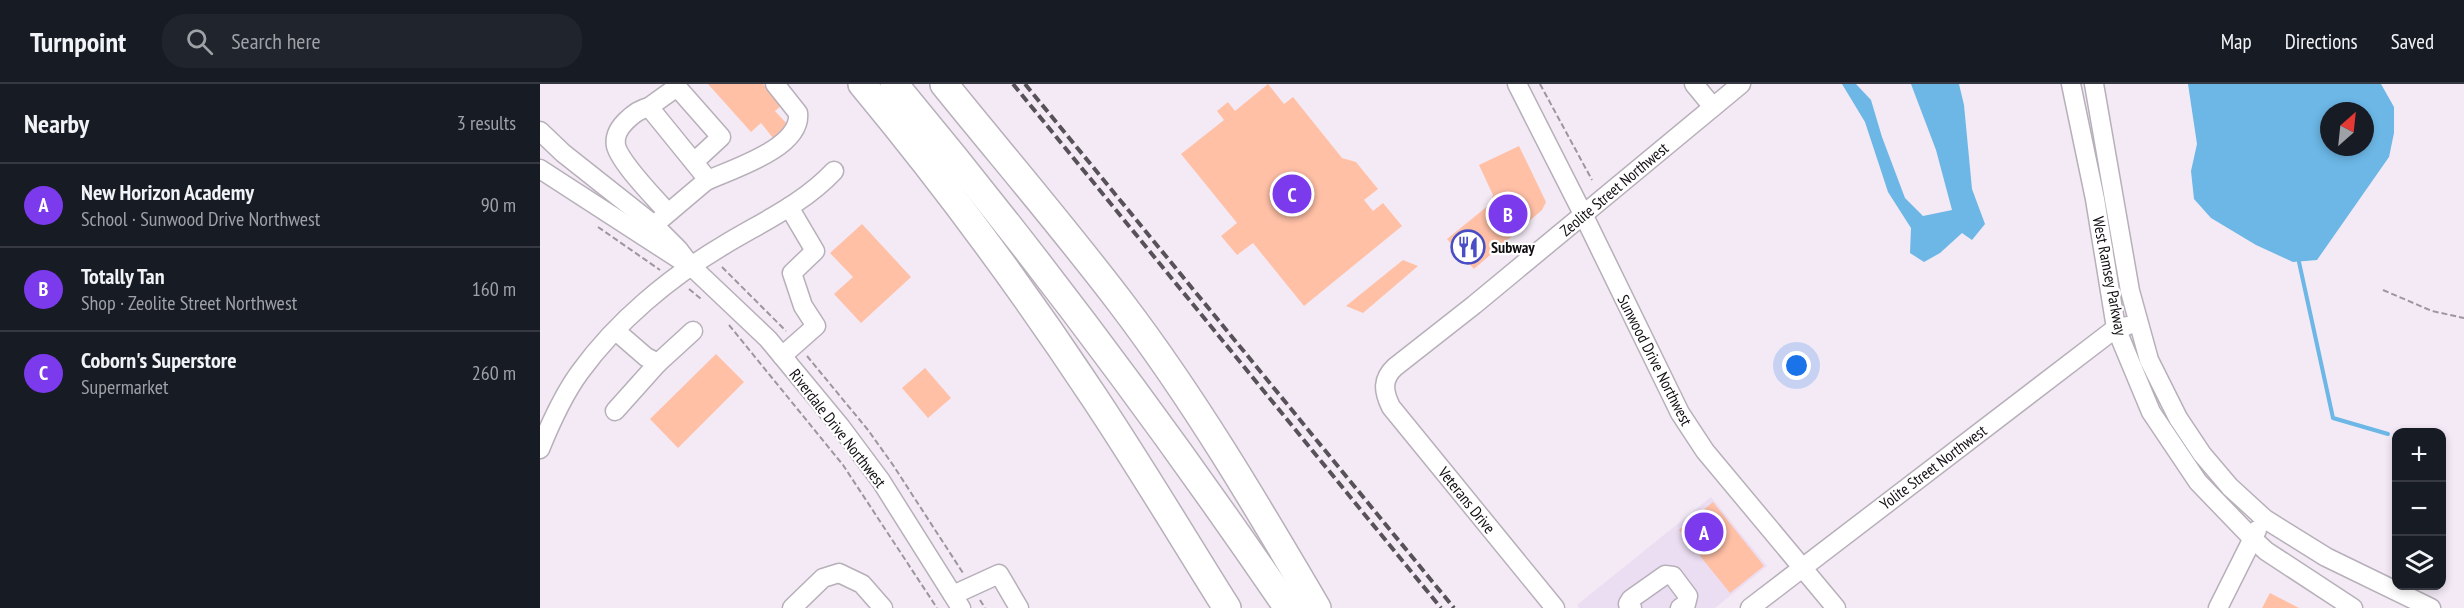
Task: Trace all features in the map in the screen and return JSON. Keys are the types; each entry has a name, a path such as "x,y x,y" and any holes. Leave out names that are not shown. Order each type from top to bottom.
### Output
{"highway":[{"path":"847,84 1020,305 1149,483"},
{"path":"862,84 917,150 989,245 1089,390 1227,608"},
{"path":"894,84 943,142 1110,359 1221,511 1288,608"},
{"path":"944,84 1121,303 1230,463 1317,608"}],"street":[{"path":"654,225 706,181 773,150 793,133 799,118 798,113 775,84"},
{"name":"Sunwood Drive Northwest","path":"1517,84 1680,413 1705,451 1836,608"},
{"path":"1694,84 1713,107"},
{"name":"Zeolite Street Northwest","path":"1384,389 1386,378 1395,367 1474,305 1741,84"},
{"name":"West Ramsey Parkway","path":"2071,84 2095,199 2116,328 2151,412 2198,482 2252,538 2266,551 2354,608"},
{"name":"West Ramsey Parkway","path":"2094,84 2130,291 2149,360 2178,418 2202,454 2230,488 2265,519 2326,557 2432,608"},
{"path":"668,213 622,159 616,147 615,138 618,131 640,109 650,107 679,86 721,137 694,162"},
{"path":"650,107 694,162 706,181"},
{"name":"Riverdale Drive Northwest","path":"540,131 563,153 654,225 691,266 747,317 782,356 840,426 881,481 957,602"},
{"name":"Riverdale Drive Northwest","path":"540,169 674,258 691,266"},
{"path":"540,449 574,381 616,331 691,266 818,188 834,171"},
{"path":"782,356 816,326 803,306 792,273 815,251 789,207"},
{"path":"2116,328 2140,325"},
{"name":"Yolite Street Northwest","path":"1750,608 2116,328"},
{"path":"616,331 631,341 646,357 658,363"},
{"path":"615,411 658,363 693,331"},
{"name":"Veterans Drive","path":"1384,389 1391,407 1555,608"},
{"path":"2218,608 2252,538 2265,519"},
{"path":"792,608 823,578 839,573 862,584 883,608"},
{"path":"957,602 999,574 1020,608"},
{"path":"1632,608 1628,604 1631,598 1665,575 1673,576 1688,596 1686,604 1680,608"}],"path":[{"path":"1540,84 1592,180"},
{"path":"689,289 706,304"},
{"path":"2383,290 2432,311 2464,318"},
{"path":"726,323 843,465 937,608"}],"shaded area":[{"path":"1711,497 1767,566 1715,608 1579,608 1577,605"}],"water":[{"path":"1842,84 1856,84 1871,100 1905,198 1923,216 1952,210 1936,150 1911,84 1959,84 1964,105 1972,189 1985,224 1972,240 1962,233 1940,253 1924,262 1910,253 1911,228 1888,192 1865,122"},
{"path":"2188,84 2381,84 2394,107 2394,133 2389,157 2317,260 2293,262 2256,245 2211,218 2194,199 2191,171 2197,144"}],"building":[{"path":"708,84 763,84 782,105 775,111 788,125 773,138 761,123 751,132"},
{"path":"1268,84 1284,104 1293,97 1342,158 1356,162 1378,189 1364,200 1373,211 1383,203 1402,226 1304,306 1253,243 1237,255 1221,236 1237,223 1181,154 1224,120 1217,111 1228,102 1235,111"},
{"path":"1519,146 1546,202 1542,210 1474,269 1447,239 1489,205 1493,195 1479,165"},
{"path":"862,224 911,277 861,323 834,294 853,277 830,253"},
{"path":"1403,260 1418,266 1363,313 1346,306"},
{"path":"716,354 744,382 678,448 650,419"},
{"path":"925,368 951,398 928,418 902,388"},
{"path":"1713,502 1764,566 1730,593 1679,530"},
{"path":"2270,593 2299,608 2262,608"}],"waterway":[{"path":"2299,262 2333,418 2388,434"}],"railway":[{"path":"1013,84 1441,608"},
{"path":"1025,84 1454,608"}],"place":[{"name":"Coborn's Superstore","path":"1292,194"},
{"name":"Totally Tan","path":"1508,214"},
{"name":"Subway","path":"1468,247"},
{"name":"New Horizon Academy","path":"1704,532"}]}
